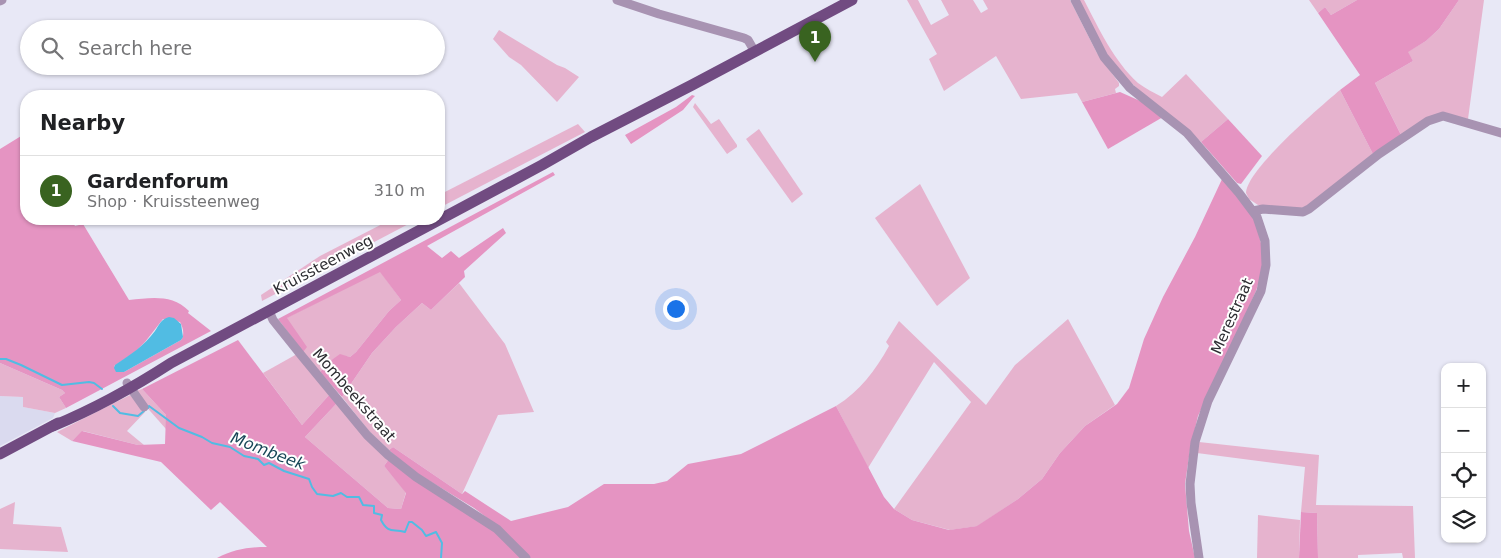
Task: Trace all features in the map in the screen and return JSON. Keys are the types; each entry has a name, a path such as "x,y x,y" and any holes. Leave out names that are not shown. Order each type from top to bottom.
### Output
{"main road":[{"name":"Kruissteenweg","path":"445,217 852,0"},
{"name":"Kruissteenweg","path":"0,454 53,426 76,410 128,385 142,374 171,363 430,225"}],"street":[{"path":"617,0 744,38 748,40 755,52"},
{"name":"Merestraat","path":"1075,0 1104,57 1130,88 1187,133 1253,211 1262,229 1265,241 1267,254 1265,276 1261,291 1204,412 1195,442 1192,463 1191,503 1200,558"},
{"path":"1253,211 1264,209 1303,212 1309,210 1379,154 1428,121 1443,116 1501,133"},
{"name":"Mombeekstraat","path":"269,311 272,318 290,341 367,435 388,455 416,477 497,529 526,558"},
{"path":"128,385 144,408"}],"shaded area":[{"path":"907,0 918,0 931,25 949,15 941,0 973,0 981,13 988,9 983,0 1070,0 1097,53 1119,83 1119,86 1115,89 1116,93 1082,102 1077,93 1021,99 996,56 944,91 929,59 937,54"},
{"path":"1078,0 1084,0 1114,55 1138,83 1162,97 1186,74 1228,119 1201,142 1123,75 1102,49"},
{"path":"1309,0 1357,0 1331,15 1325,7 1318,13"},
{"path":"1357,0 1459,0 1439,29 1426,41 1408,52 1413,61 1375,83 1401,135 1373,154 1340,90 1360,75 1318,13 1325,7 1331,15"},
{"path":"1459,0 1484,0 1468,119 1447,114 1401,135 1375,83 1413,61 1407,52 1426,41 1439,29"},
{"path":"499,30 579,77 557,102 521,65 509,57 493,39"},
{"path":"1340,90 1373,154 1308,207 1293,209 1258,205 1249,199 1246,193 1249,183 1258,169 1286,139"},
{"path":"1120,92 1147,104 1163,117 1108,149 1082,102"},
{"path":"692,95 695,96 683,110 631,144 625,135 676,107"},
{"path":"695,103 711,124 719,119 737,147 727,154 693,107"},
{"path":"1228,119 1262,156 1241,184 1237,183 1201,142"},
{"path":"578,124 585,132 445,205 445,192"},
{"path":"759,129 803,194 792,203 746,139"},
{"path":"20,137 20,225 84,225 129,300 161,298 176,302 211,331 66,408 59,397 65,393 62,390 0,363 0,149","holes":["163,319 180,322 183,336 181,340 124,372 114,366 135,352"]},
{"path":"553,172 555,175 427,246 442,258 451,251 459,258 503,228 506,233 464,271 465,277 431,310 422,303 396,327 372,353 342,397 320,372 340,354 350,357 356,352 389,311 401,300 380,272 287,318 307,347 303,352 278,319"},
{"path":"1223,177 1255,219 1264,255 1256,291 1198,416 1190,450 1185,484 1189,531 1195,558 528,558 502,529 474,508 410,469 389,450 393,447 462,494 465,491 511,521 568,507 604,484 654,484 667,481 688,464 741,454 836,406 884,497 894,509 912,520 949,530 977,526 1018,499 1042,479 1060,453 1085,426 1117,404 1129,388 1144,339"},
{"path":"920,184 970,278 937,306 875,218"},
{"path":"380,225 407,225 262,301 261,295 320,256"},
{"path":"380,271 401,300 389,311 356,352 350,357 340,355 330,361 320,372 303,352 286,318"},
{"path":"459,283 505,344 534,412 498,415 462,494 393,447 389,450 369,431 342,397 372,353 396,327 422,303 431,310"},
{"path":"1068,319 1115,405 1085,426 1060,453 1042,479 1018,499 978,526 950,530 912,520 894,509 971,402 934,362 868,468 836,406 860,387 878,364 889,346 886,342 899,321 986,405 1015,365"},
{"path":"238,340 302,425 330,394 337,403 305,437 388,508 401,509 406,493 384,466 389,459 495,531 521,558 217,558 229,552 242,549 267,547 220,502 211,510 161,462 72,441 82,431 138,445 165,444 166,415 142,389"},
{"path":"297,354 330,394 302,425 263,373"},
{"path":"0,363 62,390 65,393 59,397 66,408 55,413 23,407 23,397 0,396"},
{"path":"142,389 166,415 166,429 143,403 136,391"},
{"path":"130,395 145,412 127,431 144,445 83,431 72,441 57,432"},
{"path":"0,396 24,397 23,407 55,413 53,418 0,446"},
{"path":"337,403 389,459 384,466 406,492 401,509 388,508 305,437"},
{"path":"1199,442 1319,455 1316,505 1413,506 1415,558 1403,558 1402,553 1358,555 1358,558 1318,558 1317,513 1301,512 1305,467 1197,453"},
{"path":"15,502 13,524 61,527 68,552 0,549 0,509"},
{"path":"1301,512 1317,513 1318,558 1299,558"},
{"path":"1258,515 1300,520 1299,558 1257,558"}],"water":[{"path":"169,317 174,318 181,324 183,337 181,340 124,372 116,372 115,365 141,346 162,321"}],"waterway":[{"name":"Mombeek","path":"0,359 6,359 21,365 62,385 89,382 102,389"},
{"name":"Mombeek","path":"113,406 120,413 138,416 144,411"},
{"name":"Mombeek","path":"148,408 149,406 179,428 212,443 230,447 244,456 258,459 264,465 269,463 284,471 309,479 317,494 333,496 341,493 347,497 359,497 363,505 374,506 374,513 382,515 381,520 386,528 405,532 409,522 412,522 426,536 436,532 442,543 441,558"}],"place":[{"name":"Gardenforum","path":"815,62"}]}
